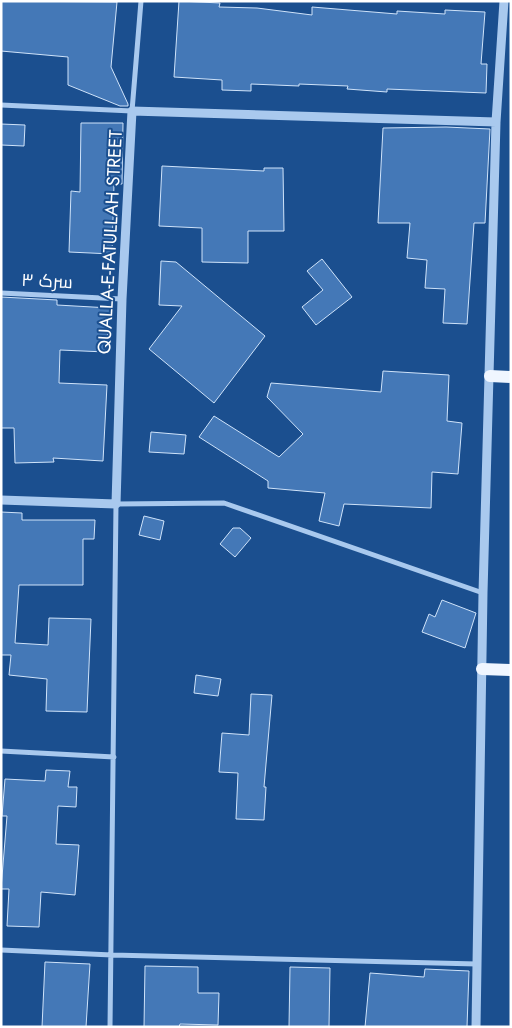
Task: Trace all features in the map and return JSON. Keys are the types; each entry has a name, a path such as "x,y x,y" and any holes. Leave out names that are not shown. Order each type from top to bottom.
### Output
{"main road":[{"path":"490,376 511,377"},
{"path":"482,669 511,670"}],"street":[{"path":"1,105 132,111 141,1"},
{"path":"476,1027 482,669 496,122 504,1"},
{"name":"QUALLA-E-FATULLAH STREET","path":"116,504 122,299 132,111 496,122"},
{"name":"سرک ۳","path":"1,292 122,299"},
{"path":"1,500 116,504 224,503 484,593"},
{"path":"110,1027 116,504"},
{"path":"1,751 114,757"},
{"path":"1,950 112,955 477,964"}],"building":[{"path":"1,1 117,2 111,67 128,106 120,106 68,85 68,57 1,51"},
{"path":"179,1 220,3 219,7 257,8 312,15 312,7 397,14 397,11 445,14 445,10 485,12 481,64 487,64 486,93 387,89 387,92 347,89 348,86 299,84 299,86 251,84 251,91 222,90 222,80 174,77"},
{"path":"81,123 123,123 122,184 114,184 112,254 69,252 71,191 80,192"},
{"path":"1,124 25,125 24,146 1,145"},
{"path":"446,127 490,129 485,223 474,223 467,324 443,323 445,289 425,288 427,260 407,258 410,223 378,223 383,128"},
{"path":"162,166 264,171 264,168 283,168 284,231 248,231 248,263 202,262 202,228 159,226"},
{"path":"322,259 352,297 316,325 302,307 323,290 307,271"},
{"path":"161,261 176,262 265,336 214,403 149,349 182,306 159,305"},
{"path":"1,297 57,300 57,305 110,308 106,352 60,350 59,383 107,385 103,461 53,458 54,462 15,463 14,428 1,428"},
{"path":"383,371 449,375 447,421 462,423 458,474 432,472 431,508 344,504 339,526 319,521 325,493 268,488 268,481 199,437 214,416 279,457 303,434 267,397 271,383 381,392"},
{"path":"151,432 186,435 184,454 149,452"},
{"path":"1,512 22,513 22,520 95,520 94,539 83,539 83,585 19,585 15,643 48,645 49,618 91,619 87,712 46,711 47,679 9,675 11,655 1,655"},
{"path":"144,516 164,521 160,540 139,535"},
{"path":"233,528 240,528 251,538 235,557 220,544"},
{"path":"442,600 476,613 465,648 422,632 429,614 435,617"},
{"path":"196,675 221,679 218,696 194,693"},
{"path":"251,694 272,695 264,787 266,787 264,820 236,819 238,773 219,772 222,733 249,735"},
{"path":"46,770 70,771 68,787 77,787 76,807 58,806 56,844 79,845 75,895 41,892 39,927 7,926 9,889 1,889 7,816 2,816 5,779 45,781"},
{"path":"45,962 90,964 86,1027 42,1027"},
{"path":"145,966 198,967 198,993 219,993 218,1025 180,1024 179,1027 144,1027"},
{"path":"290,967 330,968 329,1027 289,1027"},
{"path":"425,969 469,971 467,1027 365,1027 370,973 424,977"}]}
